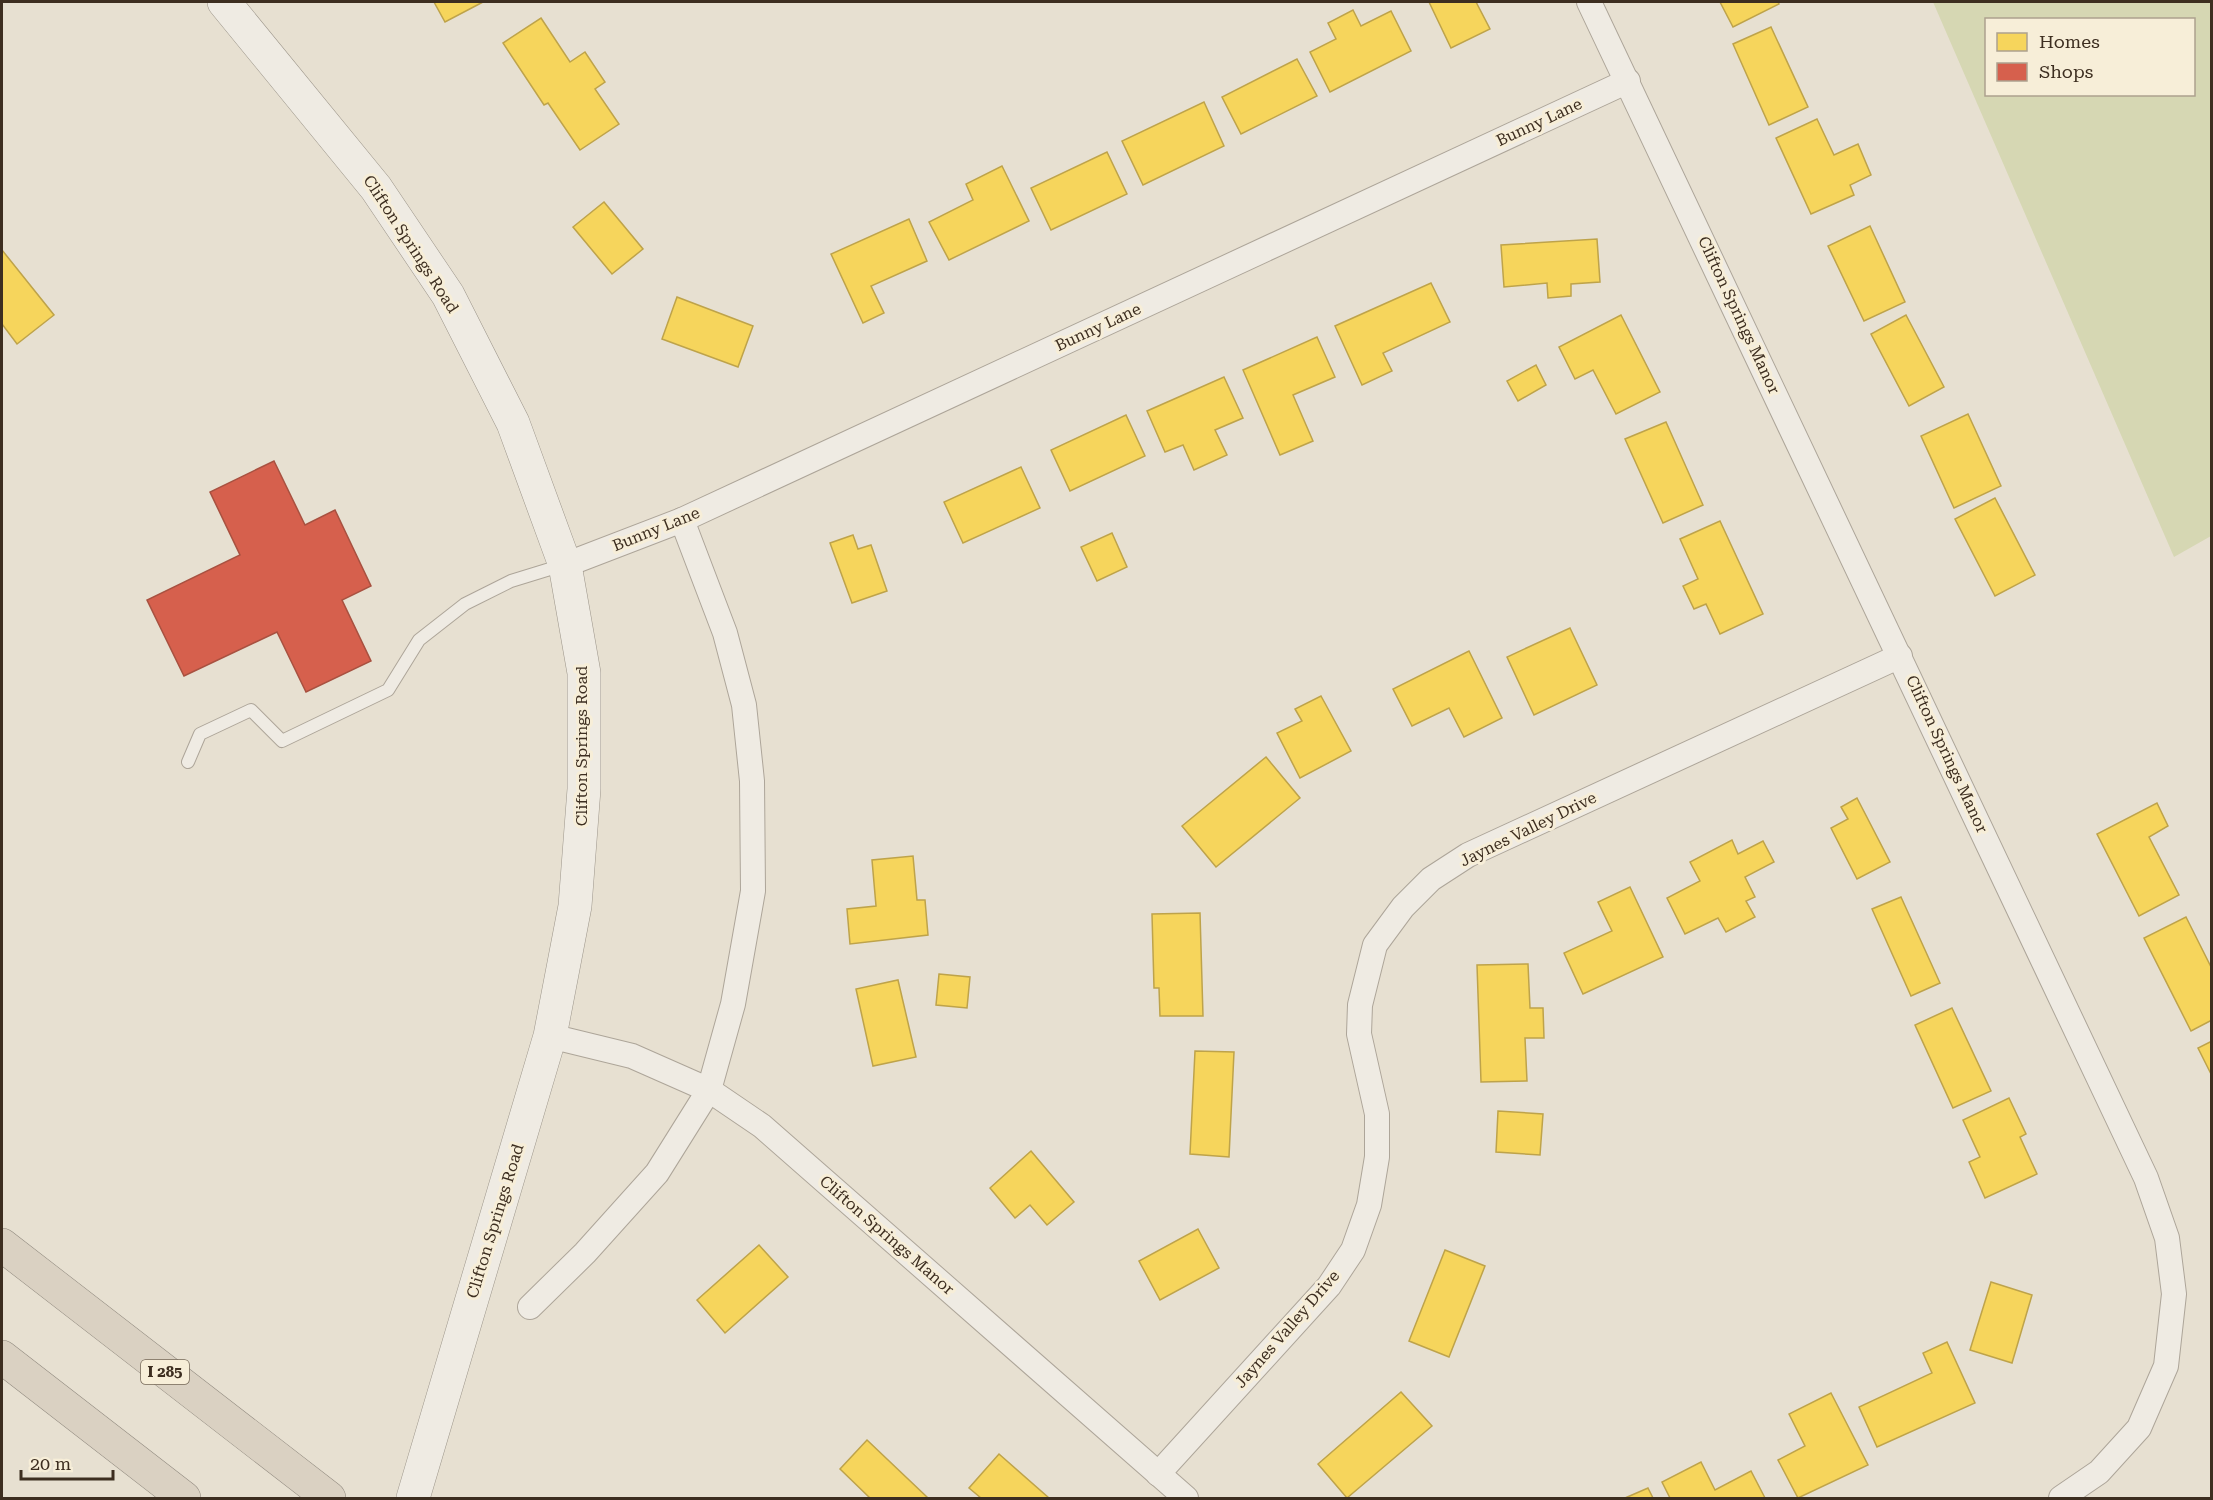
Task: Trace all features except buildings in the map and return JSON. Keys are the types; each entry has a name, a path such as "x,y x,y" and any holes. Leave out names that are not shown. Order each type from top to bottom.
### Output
{"highway":[{"name":"I 285","path":"2,1245 329,1498"},
{"path":"2,1357 184,1498"}],"street":[{"name":"Clifton Springs Road","path":"224,2 376,188 448,295 513,423 565,565 584,673 584,789 575,906 550,1036 413,1498"},
{"name":"Clifton Springs Manor","path":"1589,2 2146,1178 2167,1238 2174,1294 2166,1366 2139,1428 2098,1472 2061,1498"},
{"name":"Bunny Lane","path":"565,565 682,520 1628,81"},
{"path":"530,1307 585,1253 657,1173 709,1090 733,1004 753,891 752,781 744,705 726,633 682,520"},
{"name":"Jaynes Valley Drive","path":"1158,1474 1329,1286 1353,1250 1369,1205 1377,1157 1377,1114 1359,1034 1360,1005 1375,945 1403,907 1431,879 1468,855 1900,656"},
{"name":"Clifton Springs Manor","path":"550,1036 632,1056 709,1090 762,1126 1186,1498"}],"lane":[{"path":"188,762 200,734 251,710 282,741 388,690 419,640 465,604 511,581 565,565"}],"green space":[{"path":"1933,2 2211,2 2211,536 2174,557"}]}
